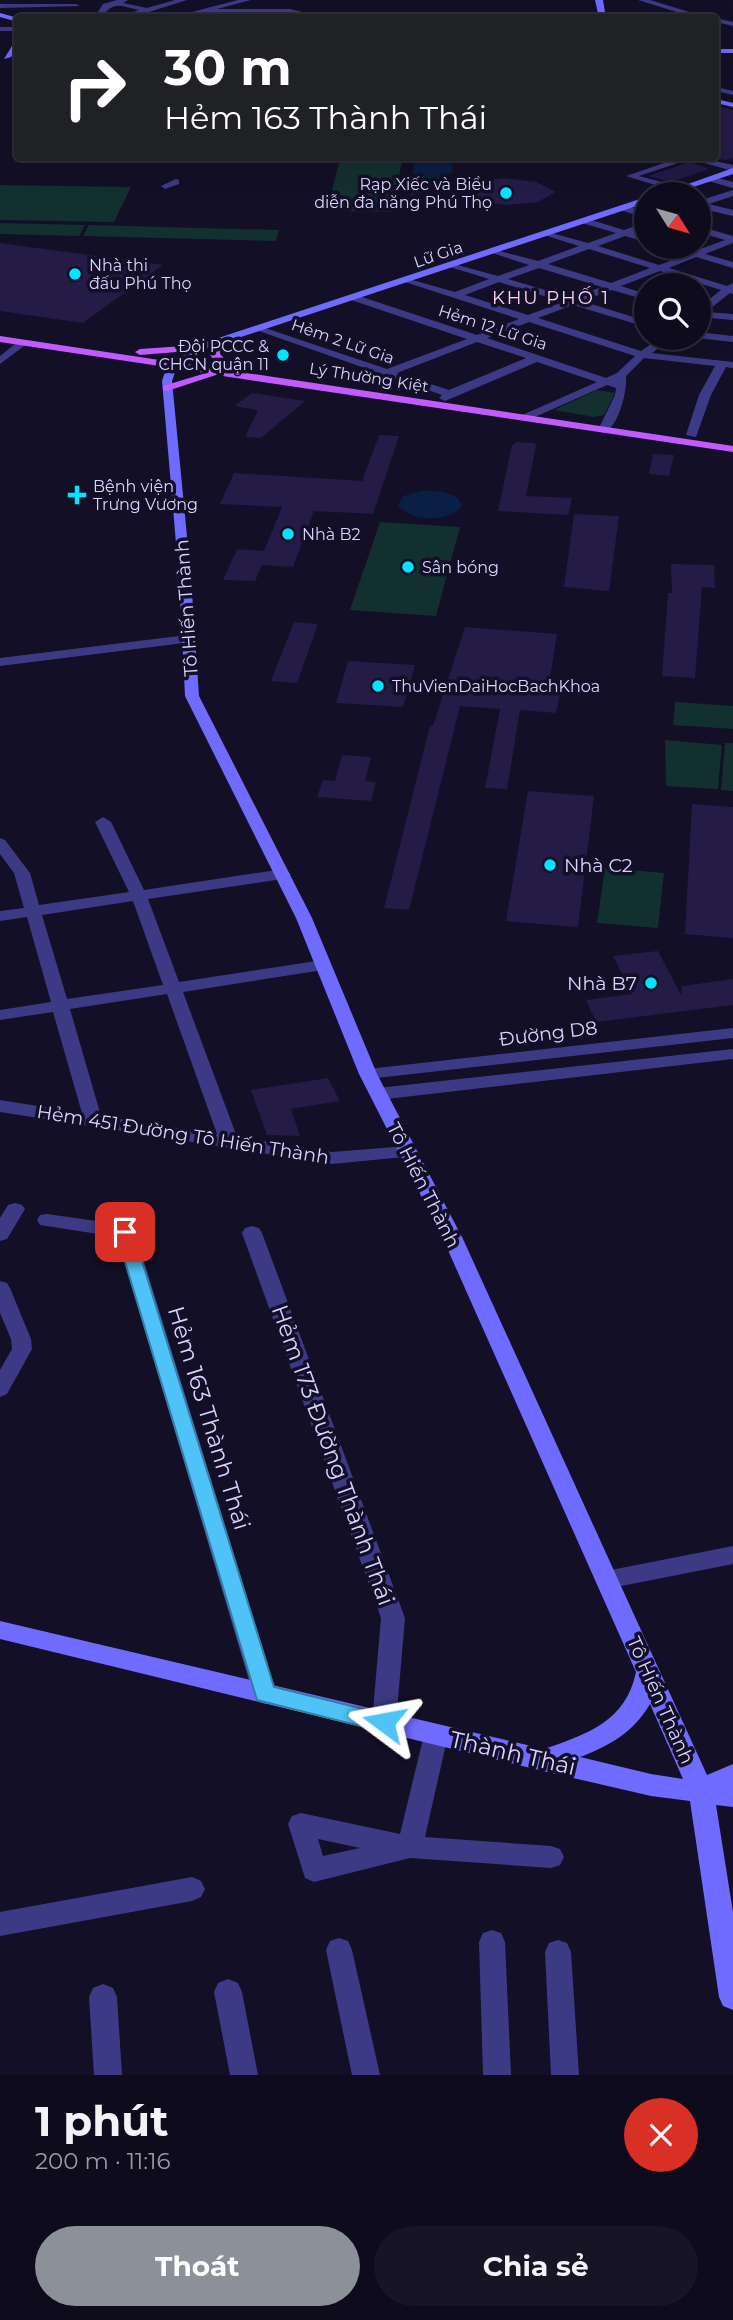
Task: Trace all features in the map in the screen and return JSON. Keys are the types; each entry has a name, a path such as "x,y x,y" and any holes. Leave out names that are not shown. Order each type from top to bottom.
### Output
{"main road":[{"path":"9,55 14,38"},
{"path":"700,182 733,170"},
{"name":"Lữ Gia","path":"185,356 634,204"},
{"name":"Lý Thường Kiệt","path":"0,331 447,396 733,449"},
{"name":"Lữ Gia","path":"185,356 217,348 240,337"},
{"name":"Lý Thường Kiệt","path":"0,339 185,356 229,372 524,418 733,440"},
{"path":"217,348 214,354 217,359 247,369"},
{"path":"139,352 185,356"},
{"name":"Tô Hiến Thành","path":"185,356 167,375 167,388 185,578 192,696 283,874 368,1074 448,1227 701,1790 733,1997"},
{"path":"167,388 229,372"},
{"name":"Thành Thái","path":"0,1630 651,1785 733,1796"},
{"path":"543,1760 577,1748 625,1720 641,1699 648,1672"},
{"path":"701,1790 733,1775"}],"street":[{"path":"100,14 106,6 124,0"},
{"path":"131,14 183,0"},
{"path":"188,14 243,0 306,14"},
{"path":"642,0 692,14"},
{"path":"114,2 164,14"},
{"path":"0,6 76,6"},
{"path":"0,14 27,6"},
{"path":"197,12 234,14"},
{"path":"277,14 302,13"},
{"path":"652,182 630,176 677,161"},
{"path":"703,161 733,170"},
{"path":"710,179 733,185"},
{"path":"165,186 176,182"},
{"path":"711,201 733,193"},
{"path":"623,208 634,211"},
{"path":"711,208 733,214"},
{"path":"585,221 634,236"},
{"path":"455,295 634,229"},
{"path":"547,233 731,289"},
{"path":"711,233 733,239"},
{"path":"711,248 733,239"},
{"path":"495,251 634,293"},
{"path":"711,258 733,265"},
{"path":"387,373 684,259"},
{"path":"453,265 634,320"},
{"path":"408,280 642,355 728,365"},
{"path":"711,304 731,289"},
{"name":"Hẻm 12 Lữ Gia","path":"355,298 607,381"},
{"path":"711,315 733,317"},
{"name":"Hẻm 2 Lữ Gia","path":"261,330 447,396"},
{"path":"711,336 733,339"},
{"path":"0,361 23,343"},
{"path":"606,426 621,395 621,381 649,350"},
{"path":"447,396 536,358"},
{"path":"692,435 705,395 728,365"},
{"path":"524,418 607,381 621,381"},
{"path":"0,662 187,639"},
{"path":"103,822 139,895 175,987 229,1141"},
{"path":"0,843 22,873 93,1119"},
{"path":"0,916 283,874"},
{"path":"0,1015 323,965"},
{"name":"Đường D8","path":"368,1074 733,1034"},
{"path":"378,1094 733,1054"},
{"name":"Hẻm 451 Đường Tô Hiến Thành","path":"0,1106 332,1158 407,1152"},
{"path":"0,1234 15,1209"},
{"name":"Hẻm 163 Thành Thái","path":"47,1220 125,1232 265,1694"},
{"name":"Hẻm 173 Đường Thành Thái","path":"252,1233 393,1618 384,1722"},
{"path":"0,1288 21,1339 22,1349 0,1389"},
{"path":"606,1580 733,1555"},
{"path":"436,1735 410,1847 551,1857"},
{"path":"0,1924 192,1889"},
{"path":"492,1942 497,2075"},
{"path":"339,1950 366,2075"},
{"path":"558,1952 565,2075"},
{"path":"228,1992 244,2075"},
{"path":"103,1997 108,2075"}],"green space":[{"path":"339,161 402,161 393,212 327,211"},
{"path":"0,185 131,187 114,222 0,220"},
{"path":"0,223 85,225 79,236 0,234"},
{"path":"89,225 279,230 276,241 83,236"},
{"path":"597,390 615,393 604,415 594,417 554,410"},
{"path":"380,522 460,527 436,616 350,610"},
{"path":"675,702 733,706 733,729 673,725"},
{"path":"665,740 722,745 718,789 666,786"},
{"path":"725,743 733,743 733,791 721,790"},
{"path":"605,868 664,873 658,928 597,923"}],"water":[{"path":"415,161 451,161 453,171 429,189 410,197"},
{"path":"421,491 451,494 462,506 448,515 430,518 411,515 398,505 403,496"}],"building":[{"path":"719,107 733,110 733,158 719,159"},
{"path":"690,162 709,169 671,182 648,176"},
{"name":"Rạp Xiếc và Biểu diễn đa năng Phú Thọ","path":"505,178 536,182 556,192 538,202 507,205 475,201 457,192 474,182"},
{"name":"Nhà thi đấu Phú Thọ","path":"0,243 163,265 83,323 0,311"},
{"path":"252,393 305,401 261,438 245,437 258,410 234,406"},
{"path":"379,435 399,436 373,514 314,511 293,567 262,565 255,581 223,580 237,549 264,551 282,507 220,504 234,473 362,481"},
{"path":"517,442 535,443 536,446 526,496 572,498 568,515 498,511 512,445"},
{"path":"653,454 674,455 669,476 649,474"},
{"path":"574,514 619,516 609,591 564,587"},
{"path":"671,564 714,565 715,588 702,587 695,678 662,676 668,593 672,593"},
{"path":"294,622 318,624 297,683 271,681"},
{"path":"465,627 557,634 549,684 562,685 556,713 520,710 507,789 485,788 500,709 460,706 409,910 384,908 430,726 433,726"},
{"path":"348,661 415,665 403,707 336,703"},
{"path":"342,755 371,757 365,781 376,782 371,801 317,797 323,780 335,781"},
{"name":"Nhà C2","path":"528,791 594,796 578,927 506,921"},
{"path":"692,804 733,807 733,938 685,934"},
{"name":"Nhà B7","path":"658,951 681,995 682,986 733,979 733,1005 596,1022 586,1000 632,994 613,956"},
{"path":"328,1078 340,1101 291,1109 300,1136 267,1135 251,1090"}],"place":[{"name":"Rạp Xiếc và Biểu diễn đa năng Phú Thọ","path":"506,193"},
{"name":"Nhà thi đấu Phú Thọ","path":"75,274"},
{"name":"Đội PCCC & CHCN quận 11","path":"283,355"},
{"name":"Bệnh viện Trưng Vương","path":"77,495"},
{"name":"Nhà B2","path":"288,534"},
{"name":"Sân bóng","path":"408,567"},
{"name":"ThuVienDaiHocBachKhoa","path":"378,686"},
{"name":"Nhà C2","path":"550,865"},
{"name":"Nhà B7","path":"651,983"}],"district":[{"name":"KHU PHỐ 1","path":"551,298"}],"route":[{"path":"125,1232 265,1694 384,1722"}]}
